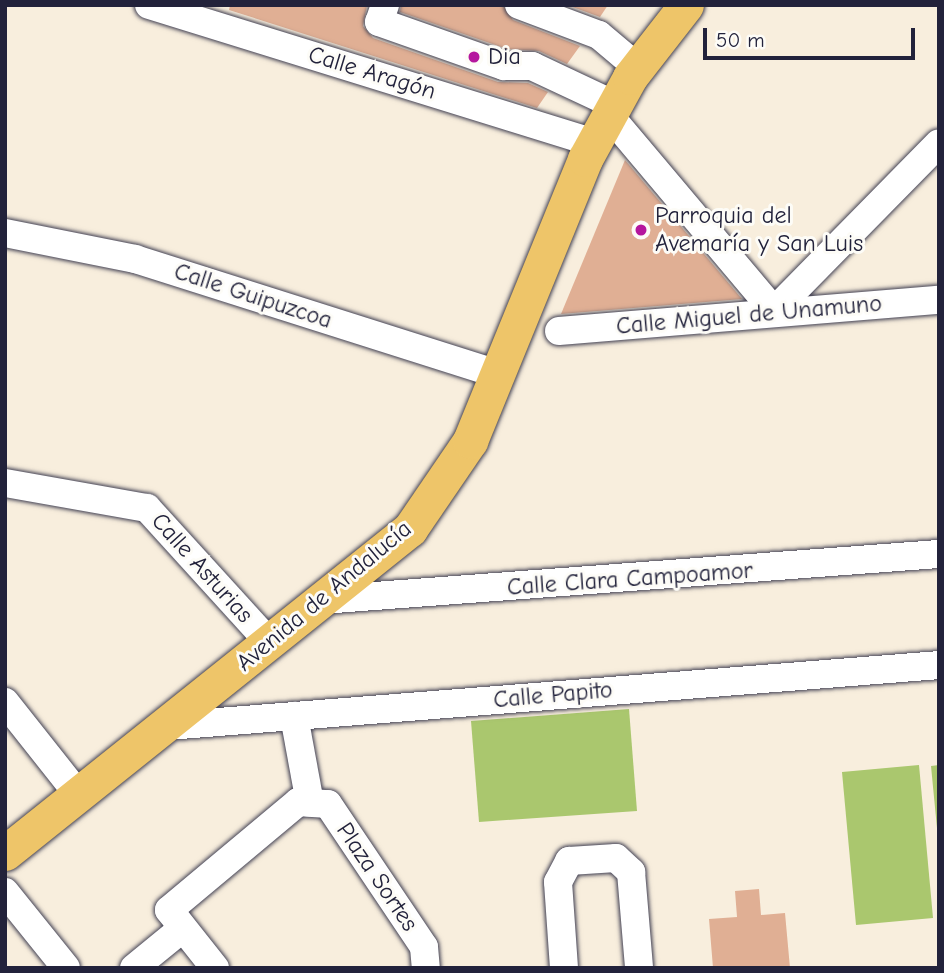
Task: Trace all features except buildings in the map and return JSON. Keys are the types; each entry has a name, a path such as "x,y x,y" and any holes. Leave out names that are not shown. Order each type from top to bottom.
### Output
{"main road":[{"name":"Avenida de Andalucía","path":"5,853 168,726 410,530 470,442 606,121 637,67 679,7"}],"street":[{"path":"385,5 379,22 504,66 532,66 606,121 774,311 939,143"},
{"path":"519,5 598,36 637,67"},
{"name":"Calle Aragón","path":"164,7 606,121"},
{"name":"Calle Guipuzcoa","path":"5,233 135,259 498,374"},
{"name":"Calle Miguel de Unamuno","path":"559,331 774,311 939,300"},
{"name":"Calle Asturias","path":"5,483 147,508 269,642"},
{"name":"Calle Clara Campoamor","path":"321,600 939,555"},
{"name":"Calle Papito","path":"168,726 939,665"},
{"path":"5,702 78,794"},
{"name":"Plaza Sortes","path":"294,716 310,803"},
{"name":"Plaza Sortes","path":"215,968 169,910 298,802 328,804 424,947 426,968"},
{"path":"564,968 558,882 569,861 616,858 631,872 639,968"},
{"path":"5,892 66,968"},
{"path":"134,968 183,929"}],"green space":[{"path":"629,709 637,811 479,822 471,721"},
{"path":"919,765 933,918 856,925 842,772"},
{"path":"939,765 939,849 931,766"}],"place":[{"name":"Dia","path":"474,57"},
{"name":"Parroquia del Avemaría y San Luis","path":"641,230"}]}
